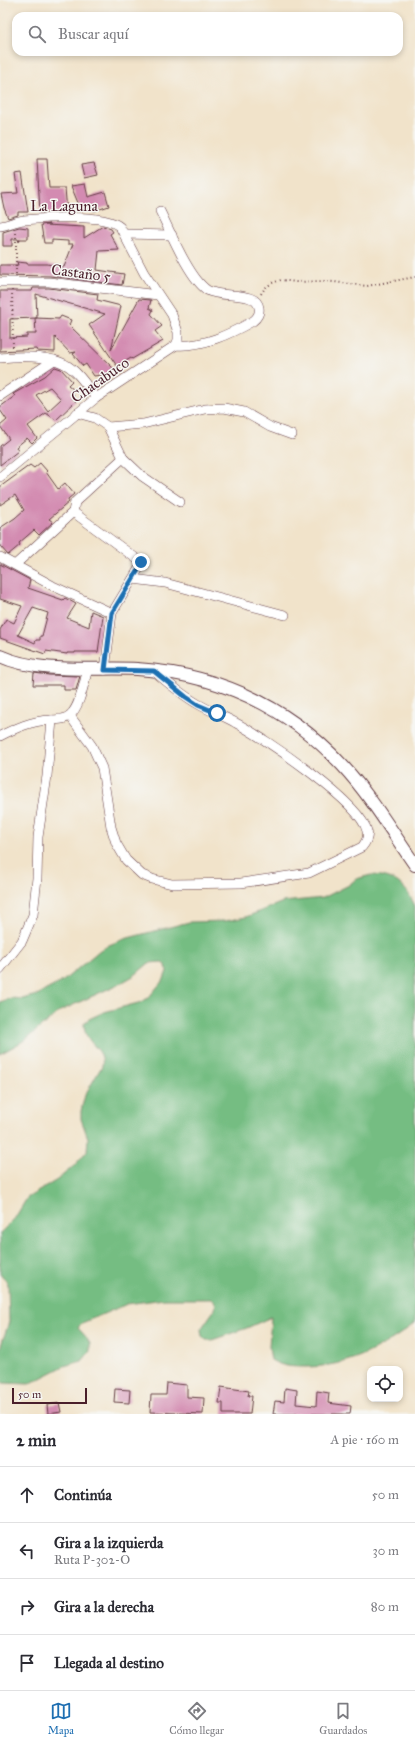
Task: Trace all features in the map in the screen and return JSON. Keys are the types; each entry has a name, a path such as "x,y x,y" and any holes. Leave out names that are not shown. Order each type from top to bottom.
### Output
{"street":[{"path":"158,295 172,315 176,324 178,340 176,345 192,345 210,341 253,321 259,312 256,301 245,296 223,296 206,289 194,276 160,211"},
{"name":"La Laguna","path":"0,226 16,221 55,218 95,218 115,222 124,234 144,273 158,295"},
{"path":"124,234 172,235"},
{"name":"Castaño 5","path":"0,282 49,282 158,295"},
{"name":"Chacabuco","path":"0,477 96,398 176,345"},
{"path":"0,358 13,357 54,360 64,363 74,370 96,398"},
{"path":"0,396 54,360"},
{"path":"108,427 143,424 205,409 224,408 244,412 270,427 292,435"},
{"path":"78,413 95,418 108,427 123,458 142,476 180,502"},
{"path":"16,564 73,512 75,502 123,458"},
{"path":"0,736 24,724 61,720 70,716 97,670 112,613 141,565 139,559 73,512"},
{"path":"0,557 16,564 53,586 112,613"},
{"path":"133,578 171,584 285,615"},
{"path":"0,656 24,664 97,670 154,671 191,676 239,691 273,709 304,730 331,754 355,780 415,865"},
{"path":"70,716 92,746 102,768 111,827 116,843 126,860 142,875 172,884 241,884 309,873 362,847 367,839 367,830 365,826 351,809 326,785 268,741 235,722 198,705 154,671"},
{"path":"0,969 22,941 30,924 34,910 37,878 38,837 47,776 52,720"}],"path":[{"path":"13,357 16,221"},
{"path":"256,301 265,288 272,283 281,280 296,282 325,281 367,286 415,277"}],"green space":[{"path":"371,875 393,879 403,887 415,906 415,1323 390,1341 351,1359 323,1366 293,1367 279,1364 271,1360 269,1347 271,1317 247,1328 212,1340 206,1340 202,1336 201,1329 215,1309 216,1304 212,1299 164,1299 127,1304 82,1323 78,1328 90,1344 90,1351 82,1361 64,1366 29,1384 2,1383 0,1381 0,1348 9,1322 8,1284 0,1273 0,1233 15,1218 27,1198 57,1180 74,1166 87,1151 88,1138 81,1119 81,1111 85,1095 102,1066 102,1060 101,1054 87,1037 84,1023 104,1012 142,1002 149,997 164,979 167,971 166,965 162,962 149,963 135,975 121,983 60,1011 25,1040 0,1054 0,1002 11,998 22,999 37,995 63,981 100,950 124,939 189,922 225,921 246,917 283,902 323,898 349,885 356,879"}],"building":[{"path":"37,159 47,159 49,188 65,188 67,212 40,213"},
{"path":"94,163 98,175 84,178 81,165"},
{"path":"22,173 28,212 18,212 18,215 8,218 1,194 18,193 15,174"},
{"path":"85,184 88,197 105,192 109,206 94,211 93,207 81,210 71,186"},
{"path":"49,224 45,225 84,227 84,238 103,226 111,229 113,232 110,234 119,250 99,251 97,270 124,274 122,285 50,276 0,275 0,265 18,265 17,262 64,267 73,244 68,244 68,241 52,240 52,243 44,243 41,225"},
{"path":"19,227 28,228 28,239 20,239 19,242 18,239 12,239 12,246 3,246 3,232"},
{"path":"33,288 49,288 98,294 97,300 121,306 111,350 139,299 151,300 149,308 153,310 151,314 162,326 155,331 163,341 117,366 89,325 105,314 36,294 36,318 59,319 61,316 71,320 69,325 115,370 103,378 101,375 94,376 86,364 83,366 73,354 76,352 70,353 55,337 55,352 37,351 36,349 0,351 0,291 32,291","holes":["35,318 36,334 27,334 27,337 10,338 10,319"]},
{"path":"55,367 61,369 72,381 68,385 73,389 71,392 74,395 72,398 76,401 56,420 46,413 28,426 37,438 32,443 27,438 16,447 18,451 0,465 0,446 9,439 0,426 7,420 0,410 0,407 15,396 13,394 45,376","holes":["50,387 61,399 48,411 36,395"]},
{"path":"40,463 47,471 46,472 58,489 65,483 74,494 68,499 69,502 49,519 53,522 39,535 34,530 8,555 0,546 0,528 24,510 15,495 0,505 0,487 30,465 34,468"},
{"path":"0,564 30,580 28,588 63,600 65,598 76,604 67,618 89,627 91,611 103,616 98,652 75,652 67,654 46,651 45,654 0,638 0,630 6,619 14,623 22,606 0,599","holes":["33,608 48,613 40,640 36,640 35,643 18,635"]},
{"path":"34,673 80,676 76,690 64,690 64,685 33,685"},
{"path":"167,1383 187,1385 187,1397 204,1398 203,1414 150,1412 151,1395 166,1395"},
{"path":"221,1387 249,1391 248,1396 252,1396 250,1414 223,1414 223,1403 219,1403"},
{"path":"285,1388 297,1390 296,1404 316,1406 317,1391 329,1393 328,1403 351,1406 350,1414 273,1414 275,1401 284,1402"},
{"path":"115,1389 130,1390 129,1403 114,1402"},
{"path":"59,1403 61,1412 48,1414 47,1405"}],"route":[{"path":"141,562 141,565 112,613 105,670 135,669 154,671 174,688 198,705 217,713"}]}
